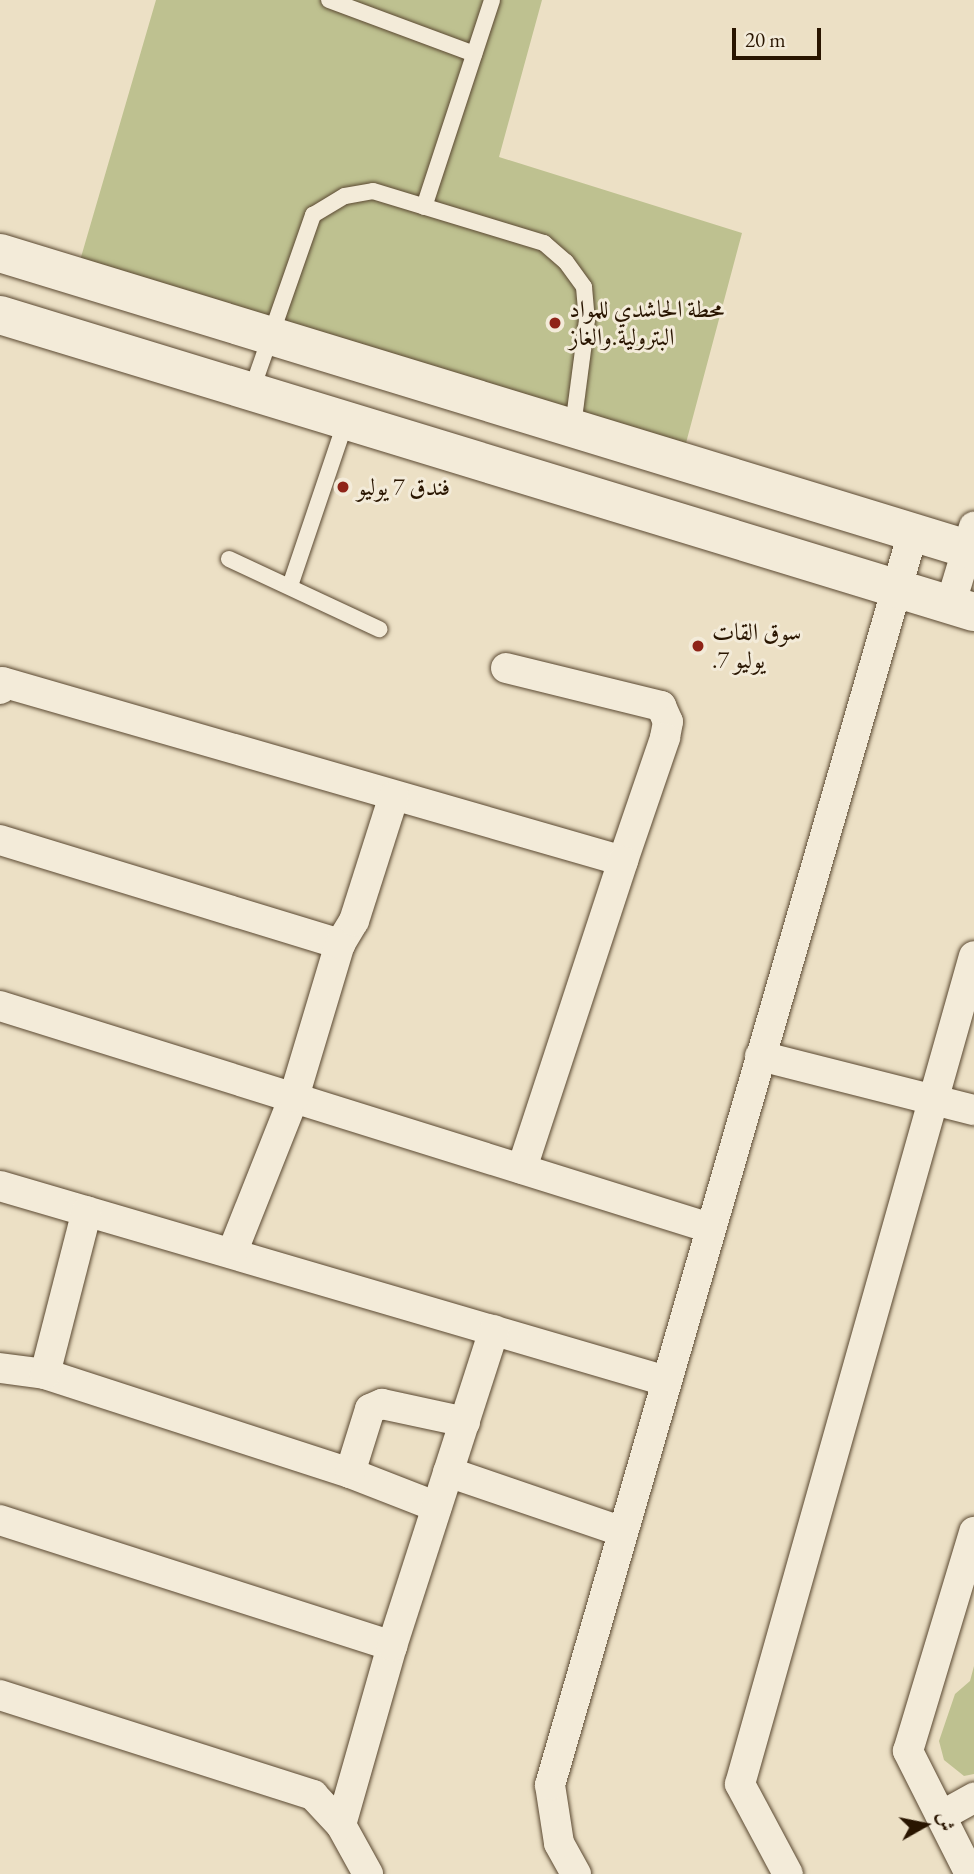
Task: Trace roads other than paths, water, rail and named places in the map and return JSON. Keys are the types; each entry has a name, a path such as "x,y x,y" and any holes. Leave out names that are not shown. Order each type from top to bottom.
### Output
{"main road":[{"path":"0,253 573,426 912,532 972,542"},
{"path":"0,315 962,609"}],"street":[{"path":"576,1874 559,1843 550,1785 912,532"},
{"path":"962,609 972,542"},
{"path":"506,668 661,706 668,722 522,1169"},
{"path":"0,689 2,682 623,861"},
{"path":"232,1254 295,1097 340,944 354,921 394,796"},
{"path":"0,840 340,944"},
{"path":"788,1874 740,1784 931,1099 973,964"},
{"path":"0,1006 710,1228"},
{"path":"761,1056 974,1110"},
{"path":"0,1186 666,1381"},
{"path":"45,1374 87,1211"},
{"path":"341,1825 392,1646 494,1330"},
{"path":"0,1368 45,1374 350,1473 438,1507"},
{"path":"350,1473 370,1409 382,1404 465,1422"},
{"path":"448,1472 623,1532"},
{"path":"0,1520 392,1646"},
{"path":"970,1874 908,1751 974,1532"},
{"path":"0,1695 313,1795 341,1825 368,1874"},
{"path":"941,1816 974,1798"}],"lane":[{"path":"329,0 474,54"},
{"path":"424,207 492,0"},
{"path":"251,392 313,215 327,203 373,191 544,243 566,262 583,286 587,320 573,426"},
{"path":"290,586 345,421"},
{"path":"229,559 379,629"}],"place":[{"name":"محطة الحاشدي للمواد البترولية.والغاز","path":"555,323"},
{"name":"فندق 7 يوليو","path":"343,487"},
{"name":"سوق القات .7 يوليو","path":"698,646"}]}
